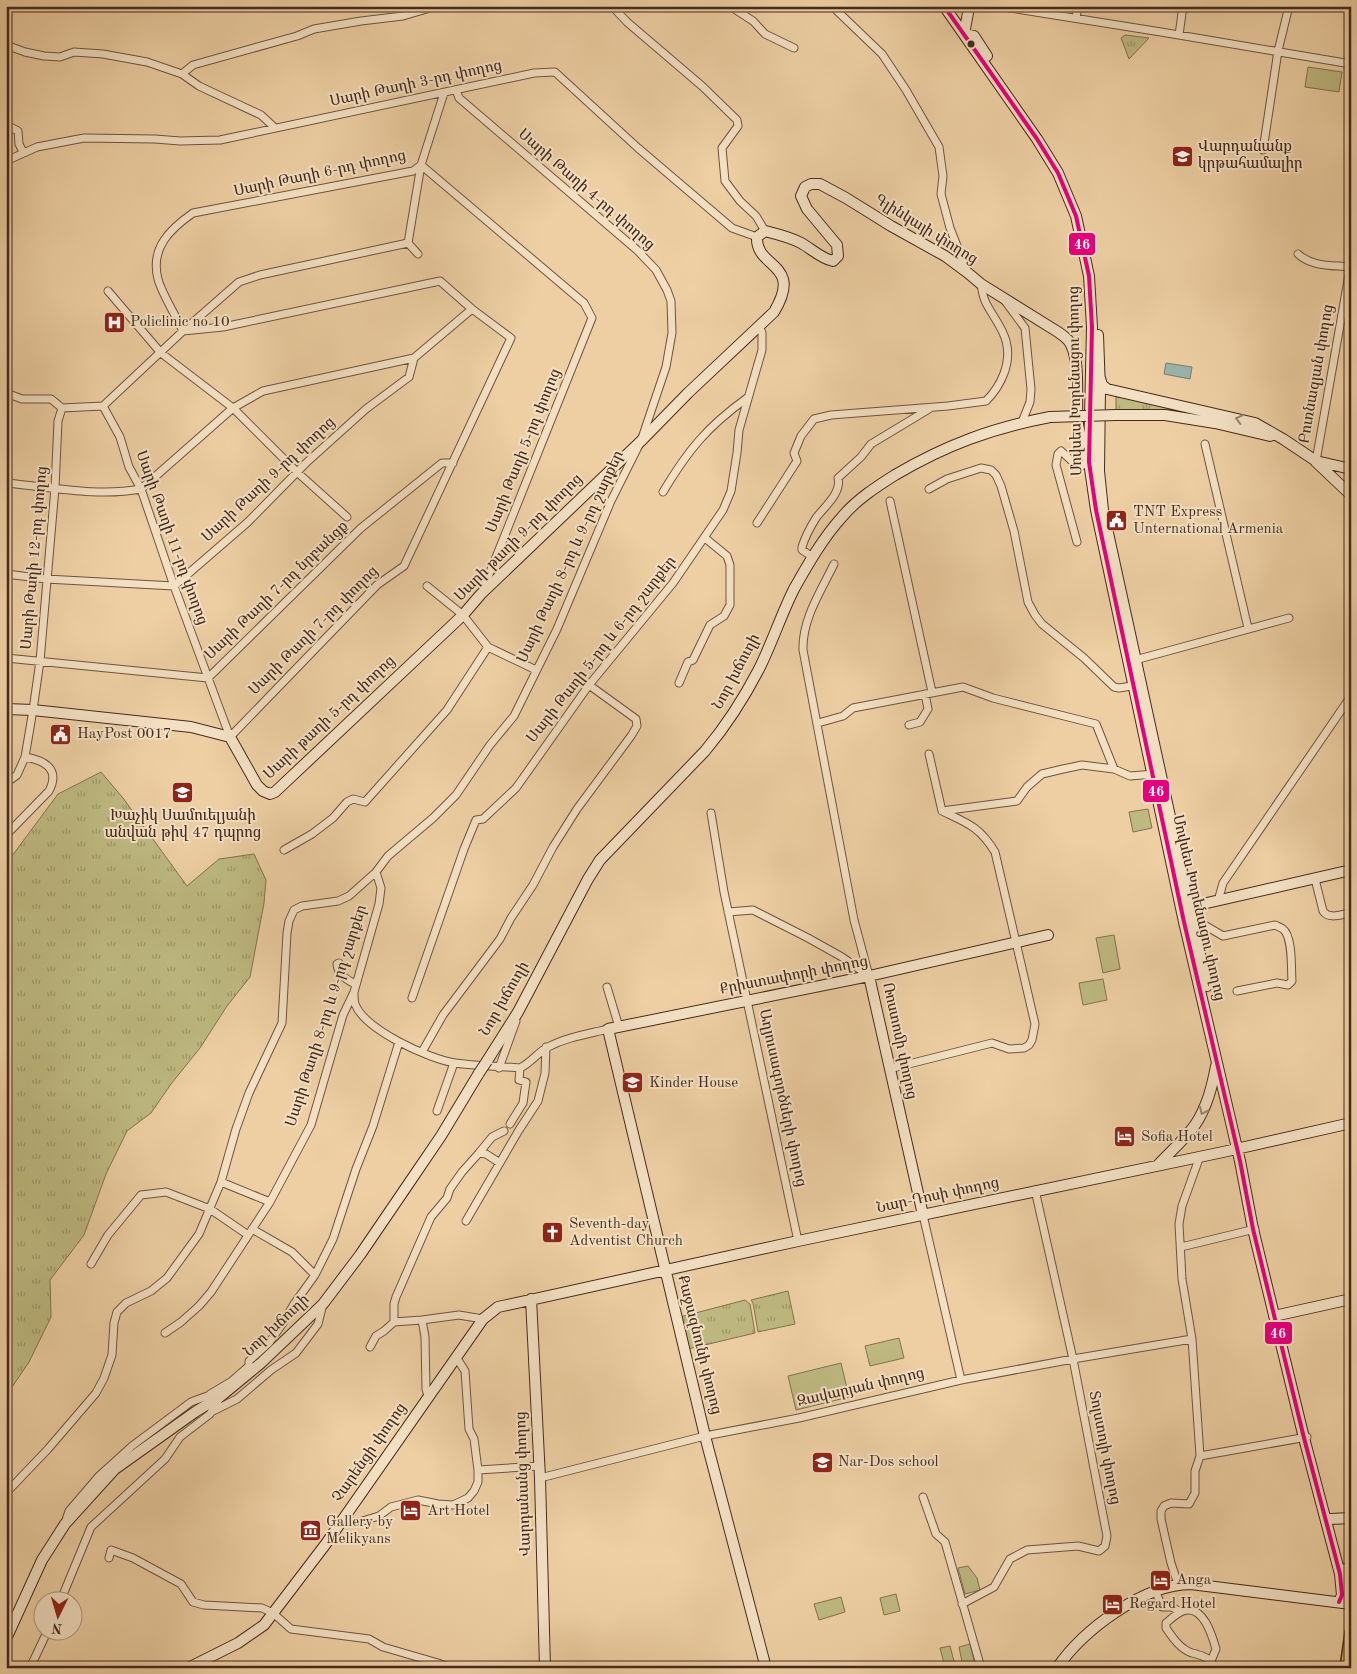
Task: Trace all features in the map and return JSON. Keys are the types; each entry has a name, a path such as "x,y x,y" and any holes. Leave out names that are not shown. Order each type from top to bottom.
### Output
{"main road":[{"name":"Մովսես Խորենացու փողոց","path":"944,6 1037,139 1058,174 1076,216 1089,276 1099,471 1103,510 1135,660 1137,686"},
{"path":"964,34 968,13 966,6"},
{"name":"Մովսես Խորենացու փողոց","path":"964,34 974,36 1062,172 1082,218 1091,253 1096,284 1100,374 1095,388 1090,462 1096,510 1157,774 1186,908 1216,1064 1239,1147"},
{"name":"Գլինկայի փողոց","path":"761,234 778,234 800,242 825,259 833,261 838,256 837,245 807,209 801,196 805,187 811,184 820,184 944,256 981,284 1058,332 1068,340 1074,358 1078,382 1078,423 1082,446 1090,462"},
{"name":"Սարի Թաղի 8-րդ և 9-րդ շարքեր","path":"641,441 688,393 774,312 782,298 784,285 781,274 759,249 757,243 761,234"},
{"path":"1100,374 1102,385 1107,389 1255,423 1316,461 1351,495"},
{"path":"1078,382 1095,388"},
{"name":"Նոր խճուղի","path":"6,1639 42,1560 65,1524 114,1468 221,1396 323,1304 417,1172 518,1012 588,879 600,860 705,751 718,736 741,702 759,668 794,590 813,557 842,516 880,485 925,458 972,437 1022,422 1050,417 1165,415 1215,423 1283,439"},
{"name":"Սարի թաղի 9-րդ փողոց","path":"462,615 481,594 641,441"},
{"path":"1316,461 1351,469"},
{"name":"Սարի թաղի 5-րդ փողոց","path":"230,736 257,785 263,791 270,794 275,792 462,615"},
{"path":"6,709 33,710 190,727 230,736"},
{"path":"1186,908 1351,870"},
{"name":"Մովսես Խորենացու փողոց","path":"1186,908 1194,924 1254,1229 1340,1574 1342,1594 1339,1602"},
{"name":"Քրիստափորի փողոց","path":"613,1028 869,976 1048,935"},
{"name":"Ռոստոմի փողոց","path":"869,976 923,1214"},
{"name":"Քաջազնունի փողոց","path":"613,1028 665,1270 705,1436 766,1668"},
{"path":"1158,1164 1182,1141 1200,1116 1210,1092 1216,1064"},
{"name":"Նար-Դոսի փողոց","path":"532,1300 1351,1123"},
{"path":"1275,1316 1351,1299"},
{"name":"Չարենցի փողոց","path":"188,1668 238,1644 264,1625 344,1517 483,1319 498,1307 532,1300"},
{"name":"Վարդանանց փողոց","path":"532,1300 540,1478 545,1668"},
{"name":"Մովսես Խորենացու փողոց","path":"1306,1437 1351,1590"},
{"path":"1330,1518 1351,1518"},
{"path":"1059,1668 1065,1656 1086,1634 1129,1604 1178,1584 1351,1604"},
{"path":"1156,1592 1173,1588 1192,1587 1351,1609"},
{"path":"1346,1668 1351,1633"}],"street":[{"path":"226,6 242,8"},
{"path":"182,74 193,65 297,36 314,29 403,16 438,6"},
{"path":"612,6 627,22 702,86 737,120 738,126 722,148 725,181 740,201 756,216 761,234"},
{"path":"730,6 753,21 765,34 794,48"},
{"path":"830,6 882,54 906,90 939,147 943,176 941,194 952,234 968,273"},
{"path":"998,6 1351,64"},
{"path":"1076,18 1078,6"},
{"path":"1179,35 1183,6"},
{"path":"1263,150 1278,51 1289,6"},
{"path":"6,45 44,56 60,57 74,52 103,54 147,62 182,74 199,86 261,115 274,127"},
{"name":"Սարի Թաղի 3-րդ փողոց","path":"6,161 37,147 84,138 180,141 220,140 534,73 555,72 638,148 732,228 761,234"},
{"name":"Սարի Թաղի 4-րդ փողոց","path":"456,90 459,98 638,250 656,270 667,290 671,301 671,343 666,367 641,441"},
{"path":"408,243 421,165 444,93"},
{"path":"6,125 18,131 19,144 23,152"},
{"name":"Սարի Թաղի 6-րդ փողոց","path":"183,331 158,280 156,263 160,246 170,232 193,213 413,170 421,165 584,303 592,318"},
{"path":"408,243 418,254"},
{"path":"6,393 20,398 51,398 62,408 103,406 183,331 239,282 260,275 408,243"},
{"path":"1298,254 1304,260 1315,264 1350,265"},
{"name":"Բուռնազյան փողոց","path":"1316,461 1350,265"},
{"path":"183,331 232,325 440,281 472,309"},
{"path":"757,523 797,461 794,453 801,436 814,419 831,415 986,401 1002,381 1007,361 1006,341 986,304 981,284"},
{"path":"108,291 160,353 233,408 298,473 347,517"},
{"path":"1003,298 1025,328 1031,389 1030,402 1022,422"},
{"name":"Սարի Թաղի 7-րդ փողոց","path":"230,736 377,585 404,566 511,338 472,309"},
{"name":"Սարի Թաղի 9-րդ փողոց","path":"174,586 248,522 306,464 366,409 409,377 414,358 472,309"},
{"name":"Սարի Թաղի 5-րդ փողոց","path":"481,594 592,318"},
{"name":"Սարի Թաղի 5-րդ և 6-րդ շարքեր","path":"412,998 476,820 483,820 516,788 589,685 640,622 652,611 723,510 731,491 737,453 738,430 762,350 762,333 759,326"},
{"path":"6,483 91,492 141,489 233,408 263,391 414,358"},
{"path":"663,492 679,464 693,446 721,417 747,398"},
{"name":"Սարի Թաղի 11-րդ փողոց","path":"103,406 121,438 129,468 141,489 174,586 230,736"},
{"path":"813,557 802,550 802,547 815,520 840,484 838,478 861,457 871,444 931,407"},
{"name":"Սարի Թաղի 12-րդ փողոց","path":"25,757 40,661 55,488 58,420 62,408"},
{"name":"Սարի Թաղի 8-րդ և 9-րդ շարքեր","path":"6,1493 48,1449 96,1393 104,1378 112,1355 114,1322 117,1312 126,1303 151,1291 167,1278 200,1234 221,1182 242,1111 282,1024 288,921 293,911 302,906 327,903 344,898 376,872 388,856 433,818 456,795 490,745 514,716 557,629 611,501 641,441"},
{"path":"1206,444 1248,628"},
{"path":"1077,542 1061,485 1056,459 1061,452 1075,464 1081,466 1090,462"},
{"name":"Սարի Թաղի 7-րդ նրբանցք","path":"6,658 208,678 360,528 442,464 453,463"},
{"path":"929,489 946,479 981,468 991,470 996,475 1014,531 1028,602 1035,615 1042,624 1084,658 1114,687 1137,686"},
{"path":"890,501 928,693 927,710 920,722 909,725"},
{"path":"679,683 688,662 693,660 710,625 724,616 730,606 730,565 727,556 705,538"},
{"name":"Ռոստոմի փողոց","path":"834,564 806,623 802,635 803,650 854,920 869,976"},
{"path":"6,574 46,579 174,586"},
{"path":"427,586 462,615 488,647 536,670"},
{"path":"1135,660 1289,618"},
{"path":"284,850 312,834 353,799 365,802 447,710 488,647"},
{"path":"422,1052 443,1015 500,939 577,809 637,726 636,720 589,685"},
{"path":"818,723 843,716 853,708 963,688 993,698 1092,722 1099,728 1114,769"},
{"path":"1218,900 1223,883 1351,696"},
{"path":"929,754 942,811"},
{"path":"6,783 16,775 25,757 45,762 51,770 52,783 49,791 6,835"},
{"path":"942,811 1016,801 1028,786 1042,774 1082,765 1114,769 1130,776 1157,774"},
{"path":"889,1069 992,1043 1009,1049 1024,1048 1032,1040 1035,1024 995,852 986,838 975,827 942,811"},
{"name":"Աղյուսագործների փողոց","path":"711,813 719,869 798,1241"},
{"name":"Սարի Թաղի 8-րդ և 9-րդ շարքեր","path":"165,1333 174,1328 199,1306 211,1292 270,1202 311,1124 343,1015 354,992 381,897 381,888 376,872"},
{"path":"1315,879 1325,915 1351,912"},
{"path":"728,912 753,910 842,957 869,976"},
{"path":"1194,924 1206,926 1223,936 1275,925 1283,929 1287,934 1292,981 1288,985 1276,983 1237,991"},
{"path":"339,963 337,964 338,971 343,977 355,984"},
{"path":"607,987 613,1028"},
{"path":"354,992 354,1003 362,1013 374,1026 399,1042 454,1063 499,1068 520,1068 519,1080 526,1082 523,1102 510,1124"},
{"path":"499,1068 518,1012"},
{"name":"Քրիստափորի փողոց","path":"520,1068 525,1066 546,1047 569,1038 613,1028"},
{"path":"65,1524 70,1511 108,1466 191,1402 210,1394 249,1370 249,1361 269,1343 315,1275 332,1239 356,1168 373,1126 399,1042"},
{"path":"466,1221 519,1130 538,1102 545,1073 546,1047"},
{"path":"437,1111 454,1063"},
{"path":"394,1322 396,1297 432,1217 447,1198 450,1189 462,1172 492,1137 504,1130"},
{"path":"479,1152 500,1163"},
{"path":"1178,1584 1171,1563 1161,1511 1164,1506 1171,1503 1189,1504 1195,1493 1195,1471 1200,1456 1192,1340 1182,1278 1179,1219 1200,1156"},
{"path":"221,1182 270,1202"},
{"name":"Տոլստոյի փողոց","path":"962,1604 994,1587 1010,1559 1027,1550 1078,1546 1099,1551 1105,1546 1107,1536 1073,1359 1035,1190"},
{"path":"91,1264 108,1236 141,1195 166,1192 210,1210 292,1252 315,1275"},
{"name":"Ռոստոմի փողոց","path":"923,1214 961,1380"},
{"path":"1181,1248 1254,1229"},
{"path":"64,1592 91,1527 164,1459 180,1438 212,1412 237,1399 271,1370 296,1353 318,1324 323,1304"},
{"path":"370,1347 376,1336 384,1332 394,1322 459,1314 483,1319"},
{"path":"422,1320 425,1337 426,1390 428,1396"},
{"name":"Զավարյան փողոց","path":"540,1478 705,1436 799,1418 961,1380 1073,1359 1192,1340"},
{"path":"344,1517 352,1522 359,1522 379,1516 391,1507 418,1500 453,1505 468,1498 474,1491 478,1482 478,1470 474,1439 469,1428 465,1371 456,1358"},
{"path":"210,1394 221,1396 212,1412"},
{"path":"1200,1456 1306,1437"},
{"path":"478,1470 539,1466"},
{"path":"924,1497 936,1534 945,1542 981,1668"},
{"path":"109,1558 111,1550 133,1558 181,1584 194,1602 204,1605 262,1608 273,1613 291,1629 369,1639 383,1647 438,1662 450,1668"},
{"path":"1156,1592 1162,1606 1172,1607 1180,1612"},
{"path":"1185,1610 1201,1615 1208,1626 1216,1649 1211,1664 1204,1656 1182,1648 1166,1628 1166,1623 1185,1610"},
{"path":"30,1668 42,1642"}],"green space":[{"path":"1125,35 1149,38 1129,59 1121,38"},
{"path":"1308,67 1342,72 1339,92 1305,87"},
{"path":"1116,397 1121,397 1233,423 1116,410"},
{"path":"101,772 123,798 187,886 219,859 254,854 266,880 264,903 250,977 227,1006 200,1048 151,1113 127,1131 106,1174 84,1235 50,1280 51,1317 29,1362 6,1396 6,864 58,794"},
{"path":"1148,809 1152,828 1133,832 1129,812"},
{"path":"1114,935 1120,969 1103,973 1096,938"},
{"path":"1103,979 1107,1000 1083,1005 1079,983"},
{"path":"788,1291 795,1324 758,1332 751,1300"},
{"path":"745,1300 750,1304 755,1333 688,1349 680,1317"},
{"path":"899,1338 904,1358 870,1366 865,1346"},
{"path":"841,1363 849,1397 796,1410 788,1376"},
{"path":"968,1566 977,1578 980,1590 965,1594 958,1568"},
{"path":"896,1594 900,1611 884,1615 880,1598"},
{"path":"841,1597 845,1612 819,1620 814,1604"},
{"path":"970,1644 975,1664 963,1667 959,1647"},
{"path":"950,1646 955,1665 945,1667 940,1648"}],"shaded area":[{"path":"1166,363 1192,367 1190,379 1164,374"}],"transit line":[{"name":"46","path":"944,6 1037,139 1058,173 1076,216 1089,276 1092,327 1089,462 1096,510 1184,922 1240,1161 1253,1229 1304,1438 1340,1574 1342,1595 1339,1602"}],"place":[{"name":"Վարդանանք կրթահամալիր","path":"1182,156"},
{"name":"Policlinic no 10","path":"114,322"},
{"name":"TNT Express Unternational Armenia","path":"1117,521"},
{"name":"HayPost 0017","path":"61,734"},
{"name":"Խաչիկ Սամուելյանի անվան թիվ 47 դպրոց","path":"183,793"},
{"name":"Kinder House","path":"633,1083"},
{"name":"Sofia Hotel","path":"1125,1137"},
{"name":"Seventh-day Adventist Church","path":"553,1233"},
{"name":"Nar-Dos school","path":"822,1462"},
{"name":"Art Hotel","path":"411,1511"},
{"name":"Gallery by Melikyans","path":"310,1531"},
{"name":"Anga","path":"1160,1580"},
{"name":"Regard Hotel","path":"1113,1604"}]}
